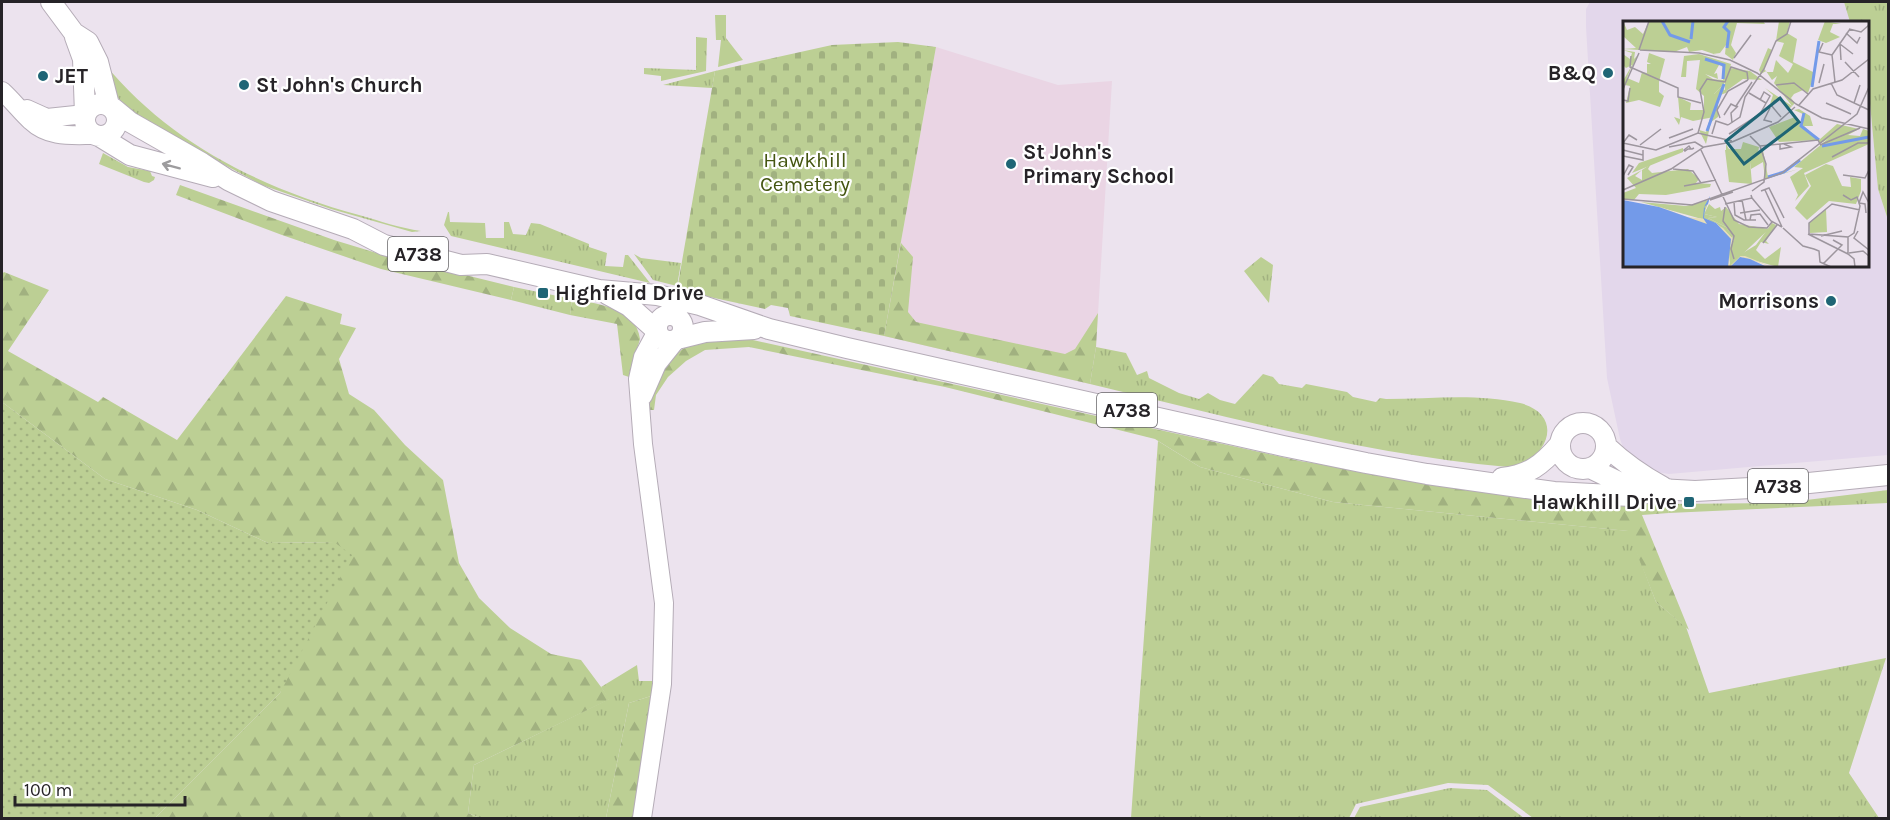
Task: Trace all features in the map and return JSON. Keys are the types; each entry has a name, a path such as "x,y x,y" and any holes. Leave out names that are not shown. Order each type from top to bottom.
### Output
{"main road":[{"path":"8,97 32,122 47,131 62,135 97,136 109,134 116,127 117,117 111,107 98,62 88,42 74,33 51,2"},
{"path":"74,33 83,59 87,128 97,136"},
{"path":"8,97 47,117 85,114"},
{"path":"85,114 88,109 98,104 111,107"},
{"name":"A738","path":"111,107 130,122 228,180 271,201 353,229 384,245 461,265 486,264 599,290 632,293 644,298 667,321"},
{"name":"A738","path":"97,136 130,155 228,180"},
{"name":"A738","path":"599,290 629,306 667,321 711,315 737,318 769,329 1283,446 1427,474 1483,481 1515,485 1557,482 1602,460 1606,446 1603,434 1586,422 1571,425 1565,430 1559,445 1538,466 1520,476 1483,481"},
{"path":"632,293 657,295 689,302 737,318"},
{"path":"667,321 665,340 677,339"},
{"path":"642,819 662,684 664,603 638,379 639,367 667,321"},
{"name":"A738","path":"677,339 724,329 769,329"},
{"path":"640,404 657,364 677,339"},
{"name":"A738","path":"1559,445 1560,452 1568,464 1640,488 1695,491 1769,487 1888,475"},
{"name":"A738","path":"1606,446 1642,476 1668,489"},
{"path":"1515,485 1554,492 1631,496 1668,489"}],"shaded area":[{"path":"1590,2 1844,2 1850,21 1623,21 1623,267 1869,267 1869,93 1878,189 1888,220 1888,455 1669,474 1657,472 1645,466 1623,447 1607,378 1586,9"},
{"name":"St John's Primary School","path":"936,47 1058,85 1112,81 1096,347 1090,384 884,336"}],"green space":[{"path":"1844,2 1888,2 1888,220 1878,189 1869,93 1869,21 1850,21"},
{"path":"715,15 726,15 726,38 743,60 718,67 721,40 716,40"},
{"path":"696,37 707,38 706,71 661,81 661,76 644,74 644,68 696,70"},
{"name":"Hawkhill Cemetery","path":"898,42 936,47 884,336 790,316 788,308 771,305 765,309 677,290 715,71 832,45"},
{"path":"104,63 157,117 219,159 252,176 323,204 421,231 412,232 331,209 262,185 143,121 124,106 117,96"},
{"path":"715,71 712,88 663,85"},
{"path":"103,153 128,167 150,171 155,177 154,180 149,183 144,182 99,164"},
{"path":"180,185 334,240 380,254 514,287 511,300 381,269 282,235 176,195"},
{"path":"448,212 450,222 485,223 486,238 504,238 504,222 509,222 513,234 526,235 531,223 540,224 607,253 605,266 623,267 625,255 628,255 650,283 451,236 444,225"},
{"path":"901,243 913,257 908,312 916,322 1065,354 1075,349 1098,313 1096,347 1090,384 884,336"},
{"path":"634,254 641,258 681,263 677,286 653,280"},
{"path":"1261,257 1273,265 1269,303 1244,271"},
{"path":"4,272 49,290 8,351 98,402 103,397 177,440 286,296 342,314 340,324 356,328 339,359 349,394 374,410 405,445 443,480 459,563 479,598 510,628 551,654 581,660 610,699 474,765 468,813 480,818 155,818 280,693 334,542 268,543 197,510 105,479 2,402 2,274"},
{"path":"514,287 572,299 570,315 511,300"},
{"path":"572,299 614,309 631,320 637,328 640,339 629,377 623,375 617,324 570,315"},
{"path":"744,338 1300,461 1447,484 1666,504 1669,513 1642,515 1689,630 1656,602 1628,531 1333,502 1200,467 1155,439 945,387 749,347 705,350 686,361 668,377 656,395 654,410 649,410 656,379 667,362 675,355 699,342"},
{"path":"1096,347 1126,353 1137,375 1147,371 1149,378 1179,393 1199,399 1208,393 1220,400 1235,404 1263,374 1273,377 1279,384 1302,388 1306,384 1347,392 1353,397 1376,402 1380,398 1487,398 1520,403 1535,409 1547,427 1546,438 1533,457 1522,464 1508,467 1350,444 1090,384"},
{"path":"2,402 105,479 197,510 268,543 334,542 352,555 280,693 155,818 2,818"},
{"path":"1158,441 1200,467 1333,502 1629,531 1656,602 1686,627 1709,693 1886,658 1849,773 1879,818 1533,818 1488,785 1448,783 1356,804 1349,818 1131,818"},
{"path":"1888,490 1888,503 1669,513 1666,504 1782,503"},
{"path":"637,665 639,681 653,681 651,696 629,703 606,818 480,818 468,813 474,765 609,699 601,687"},
{"path":"651,696 634,818 606,818 629,703"},
{"path":"1450,788 1487,790 1524,818 1354,818 1360,807"}],"place":[{"name":"B&Q","path":"1608,73"},
{"name":"JET","path":"43,76"},
{"name":"St John's Church","path":"244,85"},
{"name":"St John's Primary School","path":"1011,164"},
{"name":"Highfield Drive","path":"543,293"},
{"name":"Morrisons","path":"1831,301"},
{"name":"Hawkhill Drive","path":"1689,502"}]}
